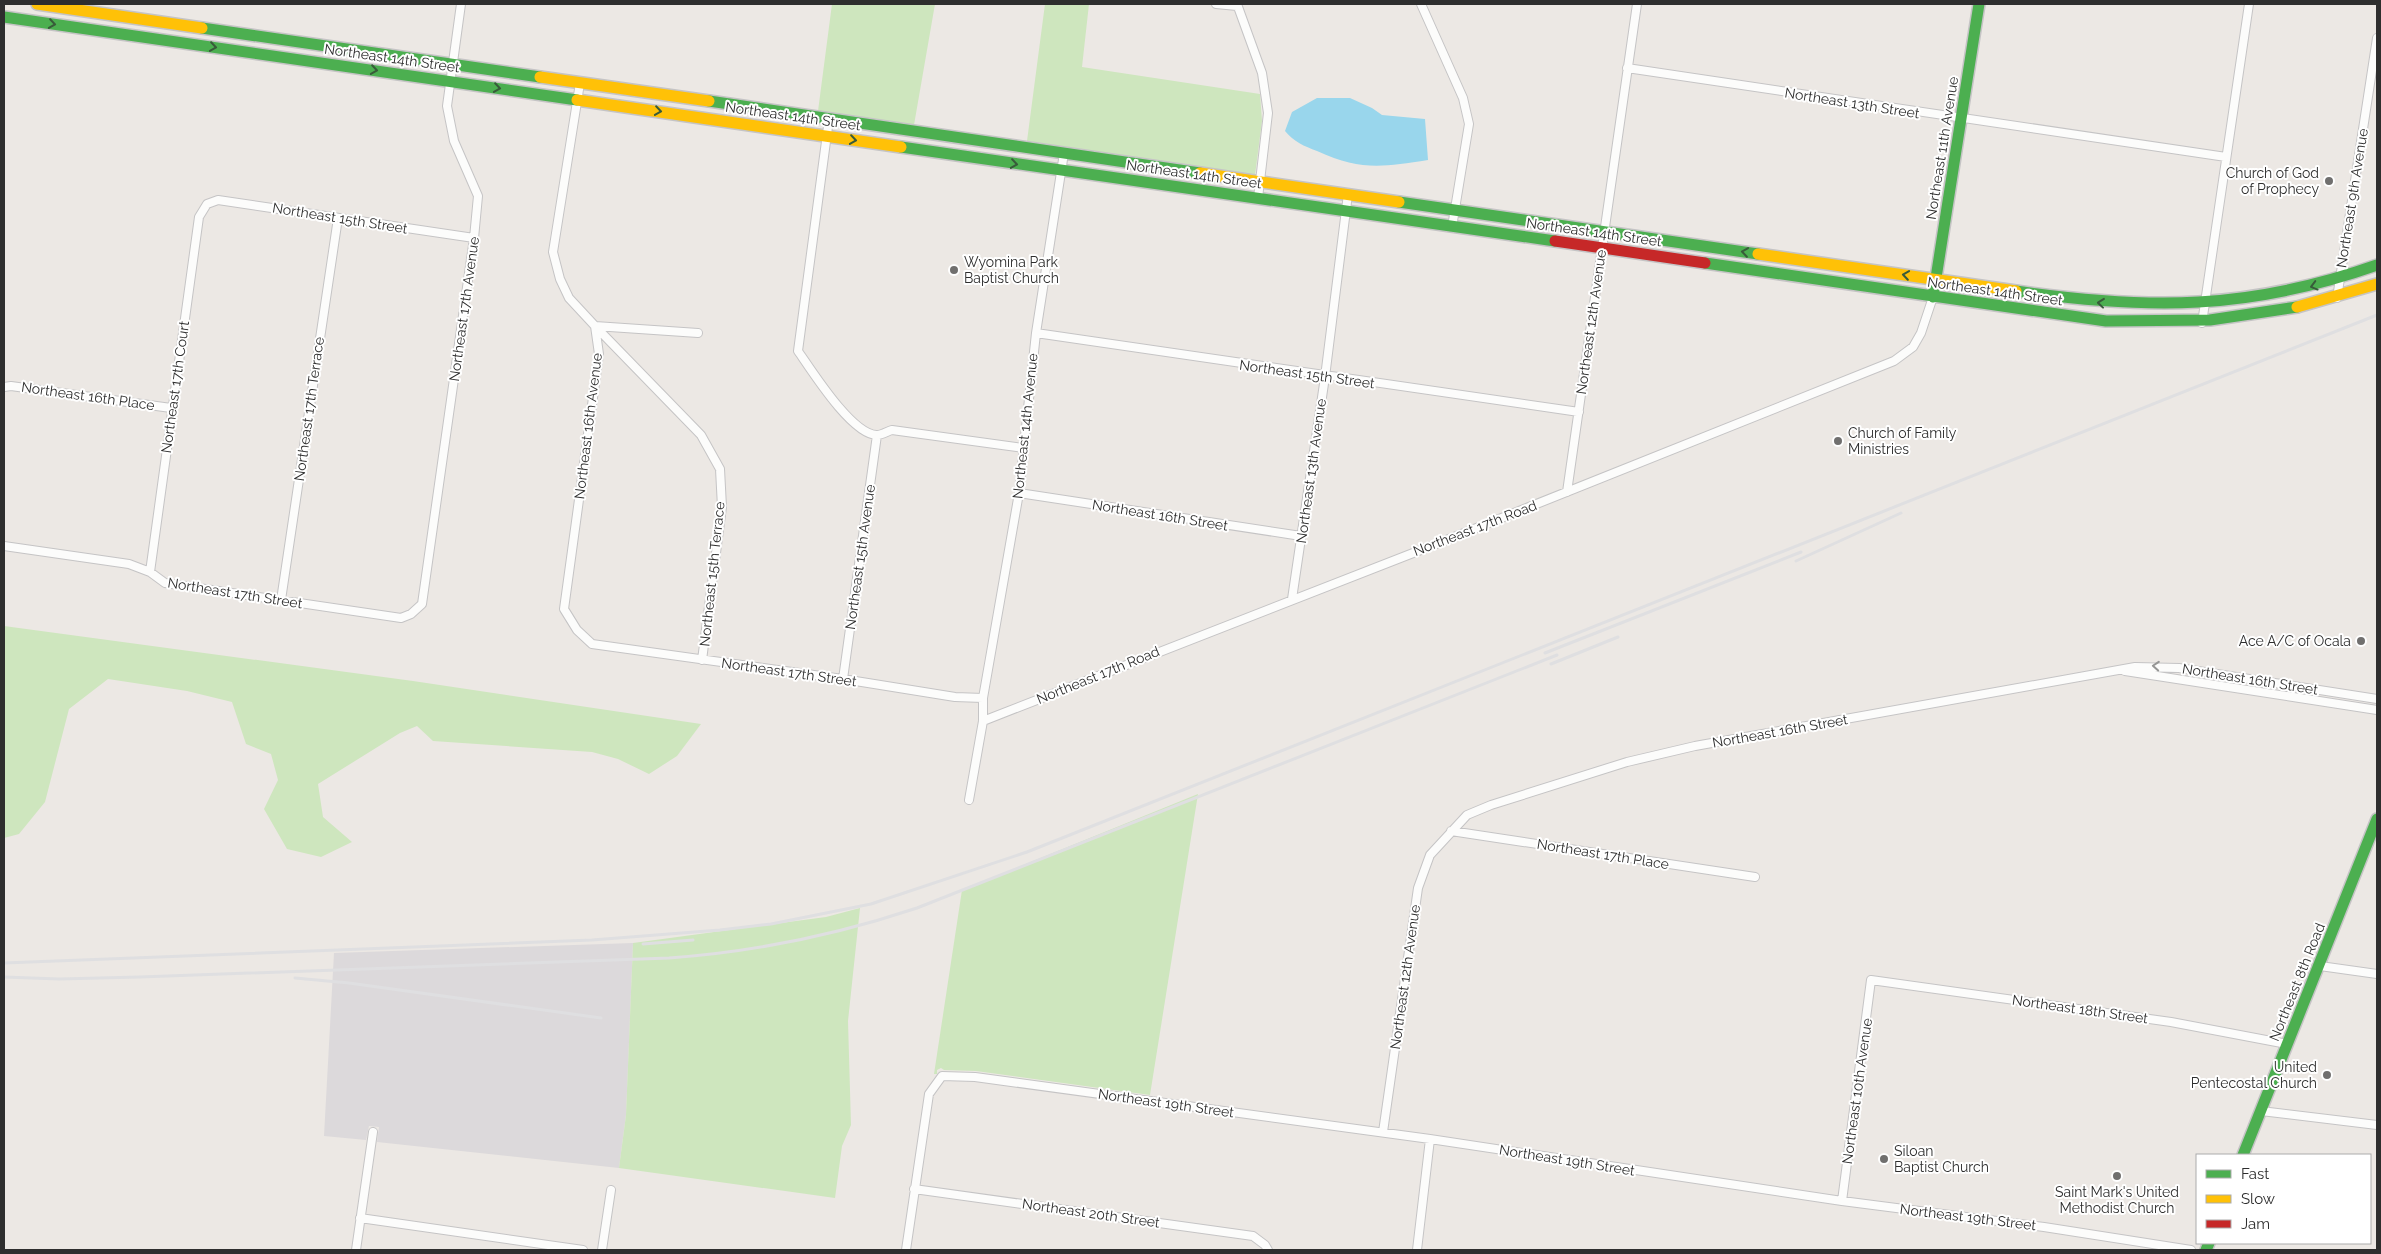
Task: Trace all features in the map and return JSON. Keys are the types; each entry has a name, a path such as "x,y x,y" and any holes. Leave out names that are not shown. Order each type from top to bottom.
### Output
{"main road":[{"name":"Northeast 14th Street","path":"37,4 1603,232 2107,303 2151,306 2204,304 2263,297 2340,278 2377,265"},
{"name":"Northeast 11th Avenue","path":"1933,297 1979,4"},
{"name":"Northeast 14th Street","path":"4,17 2106,321 2202,322 2272,313 2337,298 2377,284"},
{"name":"Northeast 8th Road","path":"2243,1154 2320,966 2377,819"}],"street":[{"name":"Northeast 17th Avenue","path":"411,614 422,604 474,238 478,196 454,141 447,106 461,4"},
{"path":"1216,4 1237,5 1262,73 1268,113 1258,198"},
{"name":"Northeast 12th Avenue","path":"1566,492 1637,4"},
{"path":"2202,322 2249,4"},
{"path":"1425,5 1463,98 1469,124 1452,227"},
{"name":"Northeast 9th Avenue","path":"2337,298 2377,38"},
{"name":"Northeast 13th Street","path":"1627,68 2226,157"},
{"path":"580,83 554,252 560,279 569,298 595,326 698,333"},
{"path":"829,119 798,351 829,396 860,429 877,435 892,430 1023,448"},
{"name":"Northeast 14th Avenue","path":"983,698 1019,494 1036,333 1064,153"},
{"name":"Northeast 13th Avenue","path":"1292,599 1325,377 1348,194"},
{"name":"Northeast 15th Street","path":"207,204 218,200 474,238"},
{"name":"Northeast 17th Court","path":"150,572 200,217 207,204"},
{"name":"Northeast 17th Terrace","path":"281,600 338,218"},
{"name":"Northeast 17th Road","path":"984,721 1894,361 1913,347 1921,333 1933,297"},
{"name":"Northeast 16th Avenue","path":"577,630 564,609 598,364 595,326"},
{"name":"Northeast 15th Terrace","path":"595,326 701,435 720,469 722,507 702,660"},
{"name":"Northeast 15th Street","path":"1036,333 1325,377 1579,412"},
{"name":"Northeast 16th Place","path":"4,387 11,386 172,408"},
{"name":"Northeast 15th Avenue","path":"843,679 877,435"},
{"name":"Northeast 16th Street","path":"1019,494 1301,536"},
{"name":"Northeast 17th Street","path":"4,546 129,564 150,572 165,583 401,618 411,614"},
{"name":"Northeast 17th Street","path":"577,630 592,644 843,679 955,697 983,698"},
{"name":"Northeast 16th Street","path":"1451,831 1467,815 1491,805 1627,762 1788,729 2075,676 2147,665 2188,669 2377,699"},
{"path":"2186,682 2188,669"},
{"name":"Northeast 16th Street","path":"2123,670 2186,682 2377,710"},
{"path":"2231,688 2233,676"},
{"path":"2312,701 2314,689"},
{"path":"2350,706 2352,695"},
{"path":"970,800 984,721 983,698"},
{"name":"Northeast 12th Avenue","path":"1383,1132 1418,888 1430,855 1451,831"},
{"name":"Northeast 17th Place","path":"1451,831 1754,877"},
{"path":"2320,966 2377,974"},
{"name":"Northeast 18th Street","path":"1871,980 2171,1022 2287,1044"},
{"name":"Northeast 10th Avenue","path":"1842,1202 1871,980"},
{"name":"Northeast 19th Street","path":"914,1189 929,1094 942,1076 975,1077 1383,1132 1842,1202 2044,1227 2191,1250"},
{"path":"2261,1111 2377,1125"},
{"path":"356,1250 373,1132"},
{"path":"1417,1250 1430,1139"},
{"path":"906,1250 914,1189"},
{"name":"Northeast 20th Street","path":"914,1189 1253,1236 1266,1247"},
{"path":"602,1250 611,1190"},
{"path":"360,1218 583,1250"}],"shaded area":[{"path":"633,943 626,1115 619,1168 377,1142 379,1127 369,1126 366,1140 324,1136 334,953"}],"green space":[{"path":"832,4 935,4 914,125 818,111"},
{"path":"1045,4 1089,4 1082,67 1260,94 1262,121 1255,175 1027,141"},
{"path":"4,626 413,681 701,724 677,756 649,774 618,759 592,752 433,741 417,726 400,733 318,784 323,817 352,842 321,857 287,849 264,809 278,780 271,754 246,744 232,702 187,691 108,679 69,709 45,802 19,834 4,838"},
{"path":"1198,794 1150,1095 976,1071 944,1070 941,1068 937,1070 937,1074 934,1074 962,890"},
{"path":"860,908 848,1021 851,1125 842,1146 835,1198 619,1168 626,1115 633,943 826,917"}],"water":[{"path":"1317,98 1350,98 1382,115 1425,119 1428,160 1372,166 1346,162 1300,143 1285,131 1292,112"}],"railway":[{"path":"4,963 592,940 771,924 871,904 1027,852 2377,315"},
{"path":"1796,561 1901,513"},
{"path":"1545,653 1801,552"},
{"path":"1551,664 1618,637"},
{"path":"4,977 59,979 140,977 669,958 763,947 794,941 887,918 917,908 1557,655"},
{"path":"643,944 693,940"},
{"path":"295,978 349,983 601,1018"}],"traffic: fast":[{"path":"1933,297 1979,4"},
{"path":"4,17 577,100"},
{"path":"202,28 540,77"},
{"path":"709,101 1200,173"},
{"path":"901,147 1555,241"},
{"path":"1399,202 1758,254"},
{"path":"1705,263 2106,321 2210,320 2297,307"},
{"path":"2016,291 2111,301 2198,302 2242,298 2285,291 2330,280 2377,265"},
{"path":"2243,1154 2377,819"},
{"path":"2206,1250 2209,1244"}],"traffic: slow":[{"path":"37,4 202,28"},
{"path":"540,77 709,101"},
{"path":"577,100 901,147"},
{"path":"1200,173 1399,202"},
{"path":"1758,254 2016,291"},
{"path":"2297,307 2377,284"}],"traffic: jam":[{"path":"1555,241 1705,263"}],"place":[{"name":"Church of God of Prophecy","path":"2329,181"},
{"name":"Wyomina Park Baptist Church","path":"954,270"},
{"name":"Church of Family Ministries","path":"1838,441"},
{"name":"Ace A/C of Ocala","path":"2361,641"},
{"name":"United Pentecostal Church","path":"2327,1075"},
{"name":"Siloan Baptist Church","path":"1884,1159"},
{"name":"Saint Mark's United Methodist Church","path":"2117,1176"}]}
